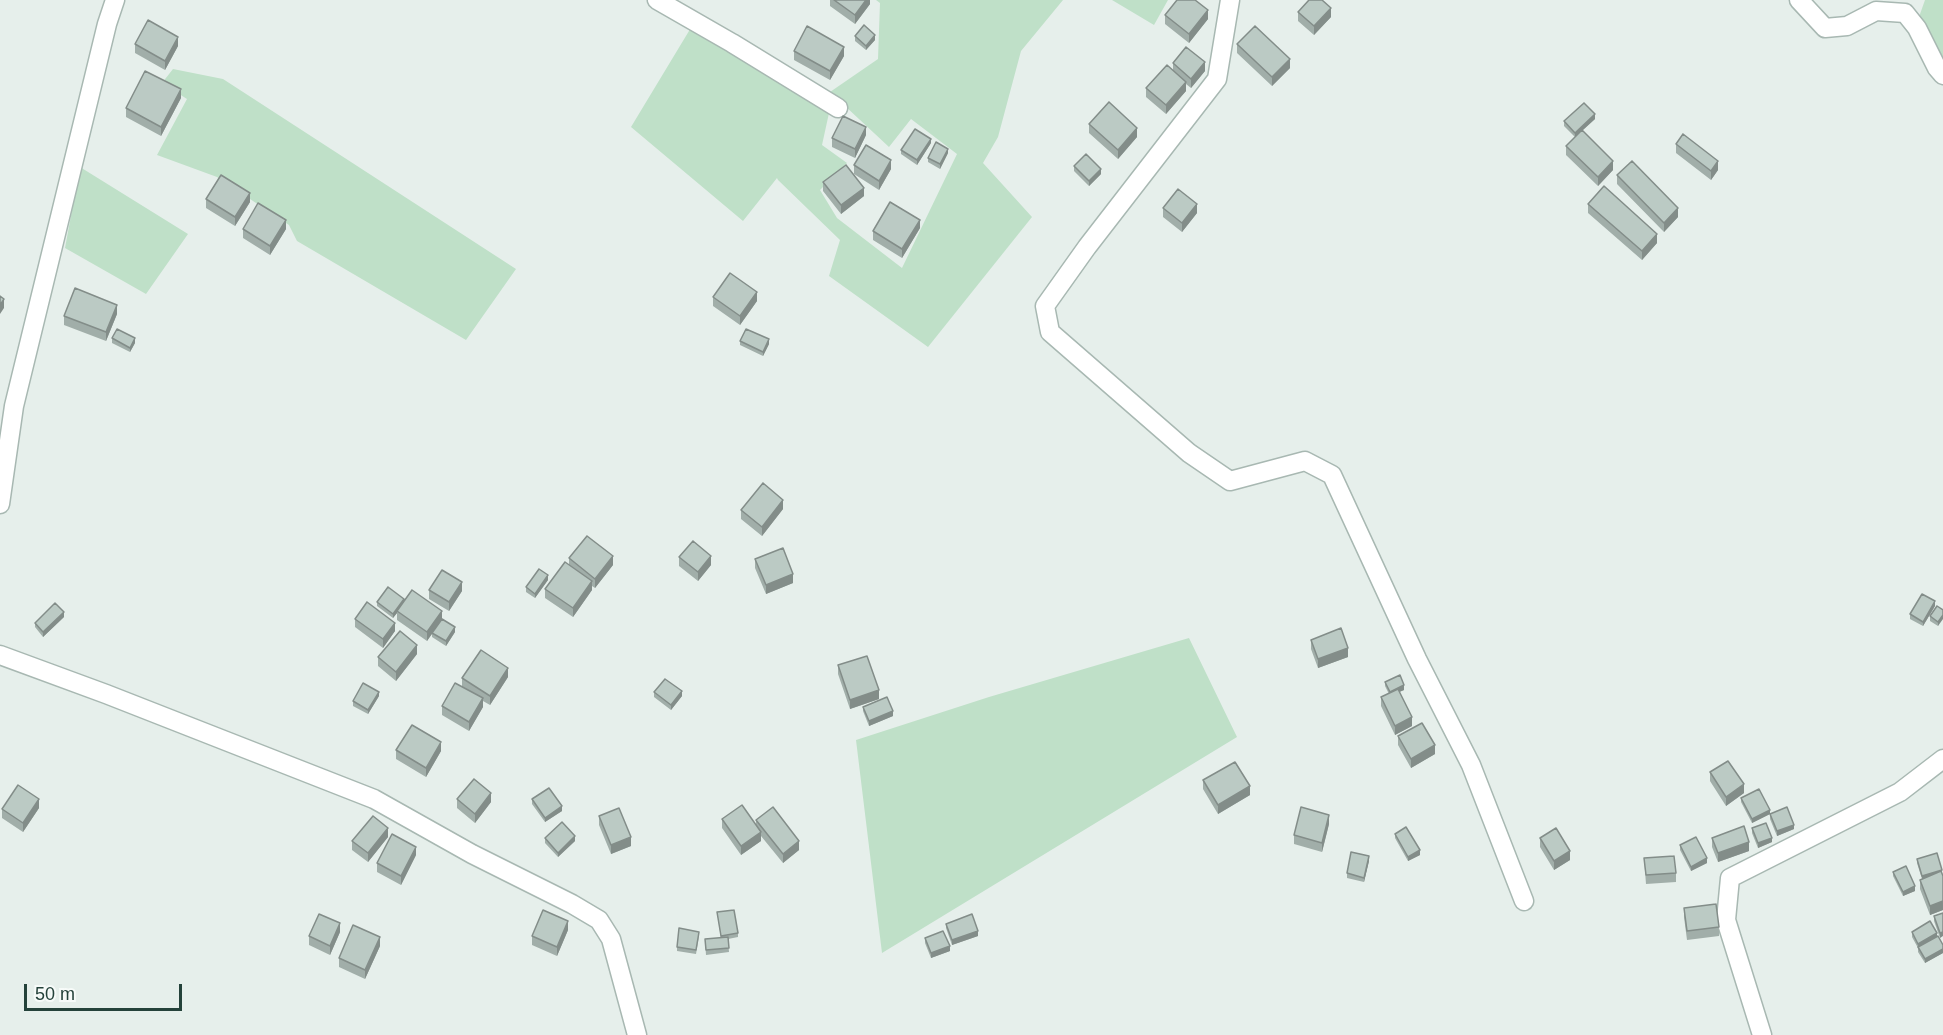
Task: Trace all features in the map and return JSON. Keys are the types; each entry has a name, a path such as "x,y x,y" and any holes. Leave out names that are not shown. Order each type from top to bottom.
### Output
{"street":[{"path":"0,504 14,406 107,24 115,0"},
{"path":"657,0 838,108"},
{"path":"1230,0 1217,79 1087,247 1045,306 1050,332 1189,453 1230,481 1305,460 1332,475 1417,659 1471,765 1524,901"},
{"path":"1799,0 1825,28 1846,26 1876,11 1905,13 1917,28 1937,68 1943,75"},
{"path":"0,655 374,799 472,855 572,904 599,920 611,939 637,1035"},
{"path":"1762,1035 1725,920 1730,878 1900,792 1943,759"}],"green space":[{"path":"876,0 1063,0 1021,51 998,137 983,163 1032,217 928,347 829,276 840,240 777,178 743,221 631,127 692,26 829,113 822,145 847,163 820,190 837,218 902,268 957,154 911,119 889,147 830,92 878,59 880,3"},
{"path":"1112,0 1168,0 1154,25"},
{"path":"1925,0 1943,0 1943,57 1919,17"},
{"path":"173,69 223,79 516,269 466,340 297,241 289,225 217,177 157,155 187,99 162,83"},
{"path":"80,167 188,234 146,294 65,248"},
{"path":"1189,638 1237,737 882,953 856,740 989,697"}],"building":[{"path":"834,0 866,0 855,15"},
{"path":"1177,0 1195,0 1208,10 1189,34 1165,15"},
{"path":"1309,0 1322,0 1331,8 1314,26 1298,12"},
{"path":"148,20 178,37 165,61 135,44"},
{"path":"864,25 875,35 866,46 855,36"},
{"path":"807,26 844,47 830,71 794,51"},
{"path":"1255,26 1290,59 1272,77 1237,44"},
{"path":"1186,47 1205,62 1191,79 1173,63"},
{"path":"1167,65 1186,82 1166,105 1146,88"},
{"path":"145,71 181,89 161,127 126,108"},
{"path":"1109,102 1137,128 1118,150 1089,124"},
{"path":"1584,103 1595,114 1575,133 1564,121"},
{"path":"843,116 866,127 855,149 832,138"},
{"path":"915,129 931,139 917,160 901,150"},
{"path":"1582,130 1613,161 1598,177 1566,146"},
{"path":"1683,134 1718,161 1711,171 1676,144"},
{"path":"936,142 948,149 940,164 928,158"},
{"path":"866,145 891,160 879,181 854,165"},
{"path":"1086,154 1101,169 1089,181 1074,166"},
{"path":"1632,161 1678,208 1664,223 1617,175"},
{"path":"846,165 864,188 841,205 823,182"},
{"path":"221,175 250,193 235,217 206,199"},
{"path":"1604,186 1657,234 1642,251 1588,204"},
{"path":"1178,189 1197,204 1182,223 1163,208"},
{"path":"890,202 920,220 902,249 873,231"},
{"path":"258,203 286,220 270,246 243,229"},
{"path":"730,273 757,292 740,316 713,297"},
{"path":"75,288 117,305 106,332 64,316"},
{"path":"117,329 135,338 130,348 112,338"},
{"path":"746,329 769,339 763,352 740,341"},
{"path":"763,483 783,500 762,527 741,510"},
{"path":"587,536 613,556 595,579 569,558"},
{"path":"693,541 711,556 698,572 679,557"},
{"path":"783,548 793,574 766,585 755,559"},
{"path":"565,562 592,581 573,608 545,589"},
{"path":"539,569 548,575 535,594 526,587"},
{"path":"442,570 462,582 449,602 429,590"},
{"path":"388,587 404,599 393,614 377,602"},
{"path":"412,590 442,611 427,632 397,611"},
{"path":"1922,594 1935,601 1923,622 1910,614"},
{"path":"367,602 395,623 383,639 355,619"},
{"path":"55,603 64,612 43,632 35,623"},
{"path":"1937,606 1943,610 1943,615 1938,622 1930,616"},
{"path":"442,619 455,627 446,641 432,633"},
{"path":"1341,628 1348,648 1318,659 1311,640"},
{"path":"400,631 417,645 396,672 378,657"},
{"path":"481,650 508,668 490,696 462,678"},
{"path":"867,656 879,690 850,700 838,665"},
{"path":"1400,675 1404,685 1390,692 1385,682"},
{"path":"665,679 682,691 671,705 654,692"},
{"path":"363,683 379,692 368,710 353,701"},
{"path":"455,683 483,698 469,722 442,706"},
{"path":"1398,689 1412,717 1395,726 1381,697"},
{"path":"887,697 893,711 869,721 863,707"},
{"path":"1422,723 1435,745 1411,759 1398,736"},
{"path":"412,725 441,742 426,768 396,750"},
{"path":"1728,761 1744,784 1726,797 1710,772"},
{"path":"1235,762 1250,786 1218,805 1203,780"},
{"path":"474,779 491,793 475,814 457,799"},
{"path":"18,785 39,799 23,823 2,809"},
{"path":"549,788 562,806 545,818 532,799"},
{"path":"1759,789 1770,810 1752,819 1741,798"},
{"path":"742,805 761,832 741,846 722,819"},
{"path":"773,807 799,841 783,854 756,820"},
{"path":"1301,807 1329,815 1322,843 1294,835"},
{"path":"1787,807 1794,825 1777,831 1770,814"},
{"path":"619,808 631,837 611,845 599,816"},
{"path":"373,816 388,828 368,853 352,841"},
{"path":"562,822 575,836 558,853 545,838"},
{"path":"1766,823 1772,838 1758,843 1752,828"},
{"path":"1744,826 1749,842 1718,853 1712,838"},
{"path":"1406,827 1420,850 1408,857 1395,834"},
{"path":"1556,828 1570,851 1554,861 1540,838"},
{"path":"392,834 416,847 401,876 377,863"},
{"path":"1696,837 1707,858 1691,867 1680,845"},
{"path":"1351,852 1369,856 1364,878 1347,873"},
{"path":"1937,853 1942,870 1922,876 1917,859"},
{"path":"1674,856 1676,873 1646,875 1644,858"},
{"path":"1906,866 1915,886 1903,892 1893,872"},
{"path":"1941,871 1943,901 1930,906 1920,880"},
{"path":"1716,904 1719,927 1687,931 1684,908"},
{"path":"543,910 568,921 557,947 532,936"},
{"path":"734,910 738,933 721,936 717,912"},
{"path":"1943,913 1943,932 1940,933 1934,916"},
{"path":"319,914 340,923 330,946 309,936"},
{"path":"972,914 978,931 952,940 946,924"},
{"path":"1930,921 1937,933 1918,944 1912,932"},
{"path":"353,925 380,937 365,970 339,958"},
{"path":"679,928 699,932 696,950 677,947"},
{"path":"943,931 950,946 931,953 925,938"},
{"path":"1938,936 1943,949 1925,959 1918,947"},
{"path":"728,937 729,948 706,950 705,939"}]}
